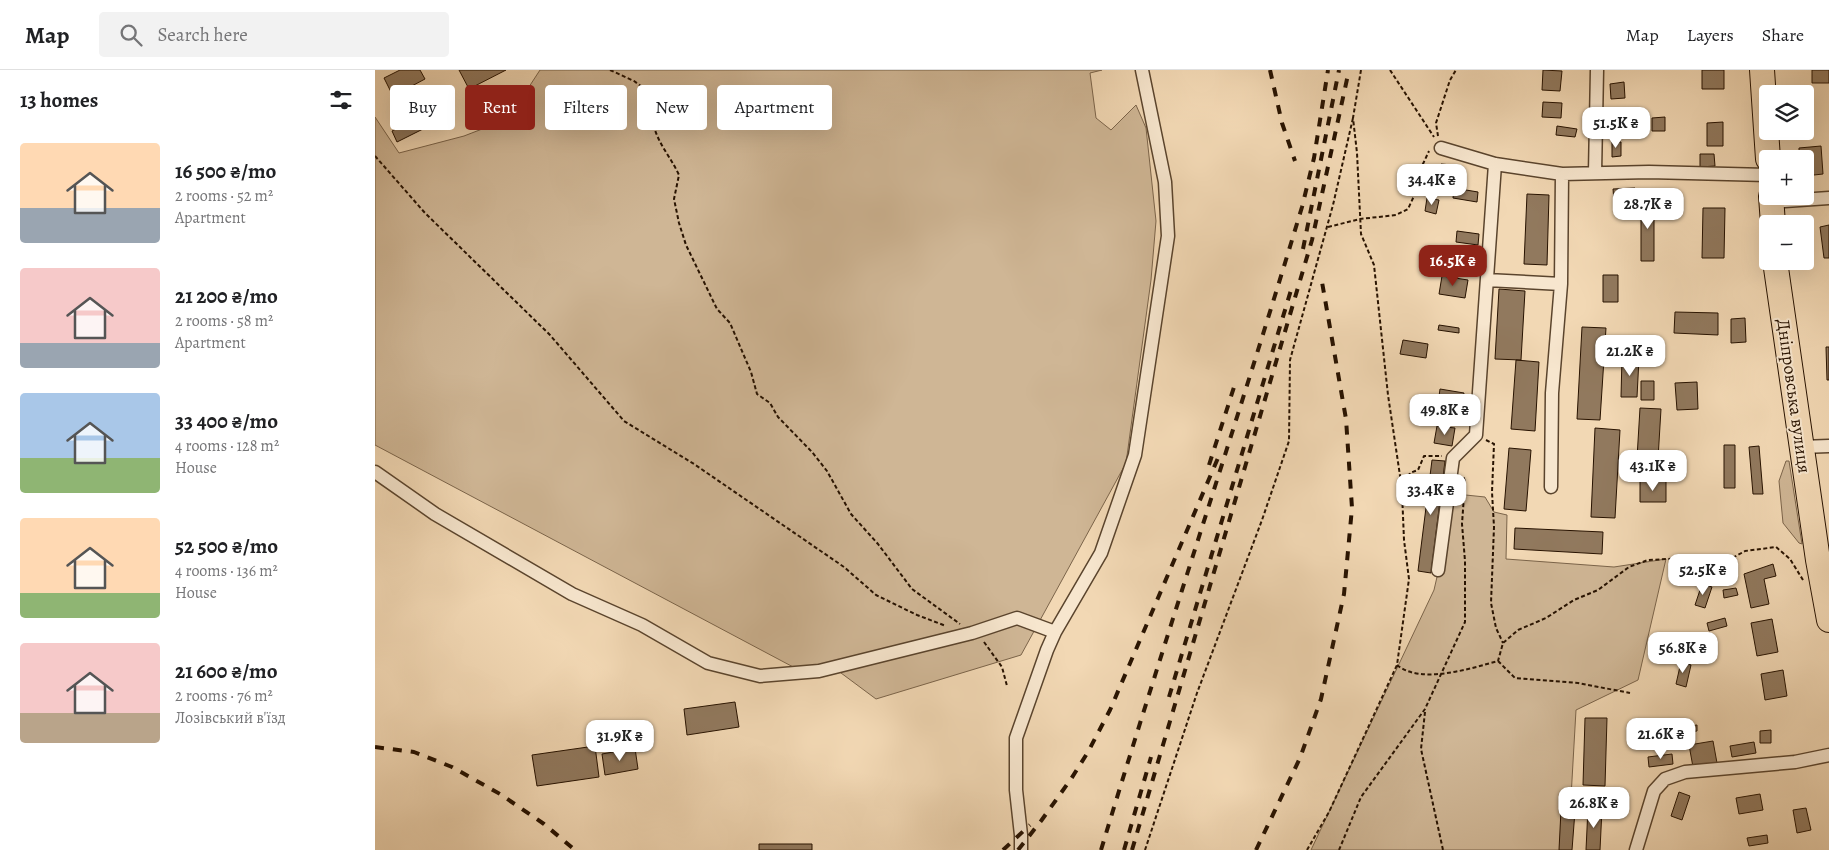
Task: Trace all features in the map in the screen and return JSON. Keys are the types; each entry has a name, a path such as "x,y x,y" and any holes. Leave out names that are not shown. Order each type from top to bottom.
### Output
{"highway":[{"path":"1762,70 1767,150"},
{"name":"Дніпровська вулиця","path":"1776,270 1801,447 1829,620"}],"street":[{"path":"1021,850 1016,790 1016,738 1055,632 1101,553 1137,445 1167,236 1165,182 1142,70"},
{"path":"1595,173 1597,70"},
{"path":"1441,148 1495,164 1562,174 1759,175"},
{"path":"1438,570 1453,458 1476,435 1495,164"},
{"path":"1551,487 1553,393 1561,284 1562,174"},
{"path":"1771,207 1829,198"},
{"path":"1487,280 1561,284"},
{"path":"1801,447 1829,446"},
{"path":"375,472 435,514 571,594 642,625 708,663 760,676 819,671 973,632 1017,618 1055,632"},
{"path":"1636,850 1653,791 1665,779 1685,772 1795,762 1829,755"}],"path":[{"path":"610,70 634,81 645,89 654,106 651,119 659,141 679,175 675,199 679,224 686,245 717,309 730,323 751,372 757,394 770,403 777,418 812,452 827,471 851,514 883,550 912,589 973,632 985,644 1002,667 1007,686"},
{"path":"1145,850 1197,693 1262,520 1289,440 1290,360 1327,227 1353,118 1361,70"},
{"path":"1390,70 1441,148"},
{"path":"1441,148 1436,123 1450,80 1456,70"},
{"path":"1307,850 1329,812 1397,665 1409,579 1404,540 1402,492 1375,265 1361,234 1357,153 1353,118"},
{"path":"1327,227 1360,219 1396,215 1408,209 1414,196 1416,179 1424,159 1429,150 1441,148"},
{"path":"375,156 425,213 550,335 624,421 694,464 844,567 875,594 950,628 973,632"},
{"path":"1476,435 1493,444 1492,492 1494,527 1491,603 1496,628 1503,643"},
{"path":"1339,850 1361,798 1425,709 1465,622 1465,561 1462,524 1465,481 1453,458 1434,454 1424,456 1418,470 1410,473 1402,492"},
{"path":"1498,661 1503,643 1518,630 1546,618 1574,600 1598,590 1629,567 1648,560 1688,558 1729,560 1745,551 1776,547 1790,559 1804,582"},
{"path":"1397,665 1404,671 1451,674 1498,661"},
{"path":"1498,661 1515,678 1578,683 1630,693"},
{"path":"1425,709 1421,749 1443,850"}],"shaded area":[{"path":"540,70 1102,70 1090,73 1096,118 1111,130 1136,105 1146,128 1156,221 1151,280 1126,463 1021,655 876,699 837,670 812,677 375,445 375,117 399,153 464,136 480,130 535,130 535,85 530,85"},
{"path":"1786,461 1789,461 1802,544 1799,543 1783,523 1779,481"},
{"path":"1456,494 1485,497 1494,512 1507,515 1506,559 1614,567 1666,559 1638,680 1576,710 1568,850 1311,850 1434,590"}],"building":[{"path":"400,70 420,70 425,79 414,85 390,85 390,90 384,78"},
{"path":"459,70 506,70 477,85 467,85"},
{"path":"1543,70 1562,71 1560,91 1542,90"},
{"path":"1702,70 1724,70 1724,89 1702,89"},
{"path":"1812,70 1829,70 1829,83 1812,83"},
{"path":"1624,82 1625,98 1611,99 1610,84"},
{"path":"1543,102 1562,103 1561,118 1542,117"},
{"path":"1623,113 1643,113 1643,128 1622,128"},
{"path":"1665,117 1665,131 1652,131 1652,118"},
{"path":"1723,122 1723,146 1707,146 1707,123"},
{"path":"1557,126 1577,129 1575,137 1556,135"},
{"path":"394,130 421,130 397,142 392,131"},
{"path":"1612,142 1621,142 1621,156 1612,157"},
{"path":"1821,146 1823,174 1814,175 1814,150 1799,150 1799,148"},
{"path":"1700,154 1714,154 1715,166 1700,167"},
{"path":"1441,164 1452,165 1449,185 1438,183"},
{"path":"1454,188 1478,192 1477,202 1453,198"},
{"path":"1635,188 1635,200 1614,201 1613,189"},
{"path":"1527,194 1549,195 1547,265 1524,264"},
{"path":"1427,198 1439,200 1436,214 1425,211"},
{"path":"1641,200 1654,200 1654,261 1641,261"},
{"path":"1703,208 1725,208 1724,258 1702,258"},
{"path":"1829,225 1829,258 1824,258 1820,227"},
{"path":"1457,231 1479,234 1478,245 1456,242"},
{"path":"1603,275 1618,275 1618,302 1603,302"},
{"path":"1442,276 1468,280 1465,298 1439,294"},
{"path":"1499,289 1525,291 1521,360 1495,359"},
{"path":"1675,312 1718,313 1718,335 1674,333"},
{"path":"1745,318 1746,342 1731,343 1731,319"},
{"path":"1439,325 1459,328 1459,333 1438,330"},
{"path":"1582,327 1606,328 1600,420 1577,419"},
{"path":"1403,340 1428,344 1426,358 1400,354"},
{"path":"1826,347 1829,347 1829,380 1827,380"},
{"path":"1643,349 1655,349 1656,359 1643,360"},
{"path":"1622,357 1639,358 1637,397 1621,397"},
{"path":"1516,360 1539,362 1535,431 1511,429"},
{"path":"1641,381 1654,381 1654,400 1641,400"},
{"path":"1697,382 1698,409 1677,410 1675,383"},
{"path":"1440,389 1464,393 1461,408 1438,404"},
{"path":"1640,408 1661,409 1658,459 1637,458"},
{"path":"1437,426 1455,428 1452,446 1434,443"},
{"path":"1595,428 1620,430 1615,518 1591,517"},
{"path":"1724,445 1735,445 1735,488 1724,488"},
{"path":"1759,446 1763,494 1753,494 1749,447"},
{"path":"1509,448 1531,450 1526,511 1504,509"},
{"path":"1432,460 1445,461 1431,573 1418,571"},
{"path":"1640,481 1666,481 1666,502 1640,502"},
{"path":"1515,528 1603,532 1602,554 1514,549"},
{"path":"1773,564 1776,576 1764,579 1769,604 1751,608 1744,574"},
{"path":"1702,584 1712,587 1705,608 1695,605"},
{"path":"1736,588 1738,595 1724,598 1723,590"},
{"path":"1725,618 1727,626 1709,631 1707,623"},
{"path":"1772,619 1778,652 1757,656 1751,623"},
{"path":"1681,662 1691,665 1686,687 1676,684"},
{"path":"1783,670 1787,696 1765,700 1761,674"},
{"path":"735,702 739,727 687,735 684,709"},
{"path":"1585,718 1607,718 1605,786 1583,785"},
{"path":"1697,725 1697,731 1656,737 1655,730"},
{"path":"1771,730 1771,743 1760,743 1760,731"},
{"path":"1713,741 1717,763 1693,767 1689,745"},
{"path":"1754,742 1756,753 1732,757 1730,746"},
{"path":"595,746 599,777 537,786 532,755"},
{"path":"635,748 638,769 605,775 602,754"},
{"path":"1672,754 1673,764 1649,767 1648,757"},
{"path":"1679,792 1690,796 1682,820 1671,816"},
{"path":"1760,794 1763,810 1739,814 1736,798"},
{"path":"1588,808 1602,809 1600,850 1586,850"},
{"path":"1806,808 1811,830 1797,833 1793,810"},
{"path":"1561,810 1575,811 1572,850 1559,850"},
{"path":"1767,835 1768,843 1749,846 1747,838"},
{"path":"759,844 812,844 812,850 759,850"}],"railway":[{"path":"1270,70 1282,123 1295,161"},
{"path":"1101,850 1302,207 1314,158 1328,70"},
{"path":"1303,249 1339,70"},
{"path":"1132,850 1312,240 1349,70"},
{"path":"1256,850 1300,758 1321,699 1344,594 1352,508 1346,419 1322,282"},
{"path":"1169,697 1291,290"},
{"path":"1209,465 1235,384"},
{"path":"1018,850 1071,779 1088,752 1110,710 1218,458"},
{"path":"375,747 414,752 452,767 500,794 544,824 575,850"},
{"path":"1124,850 1151,757"},
{"path":"1003,850 1030,825"}]}
